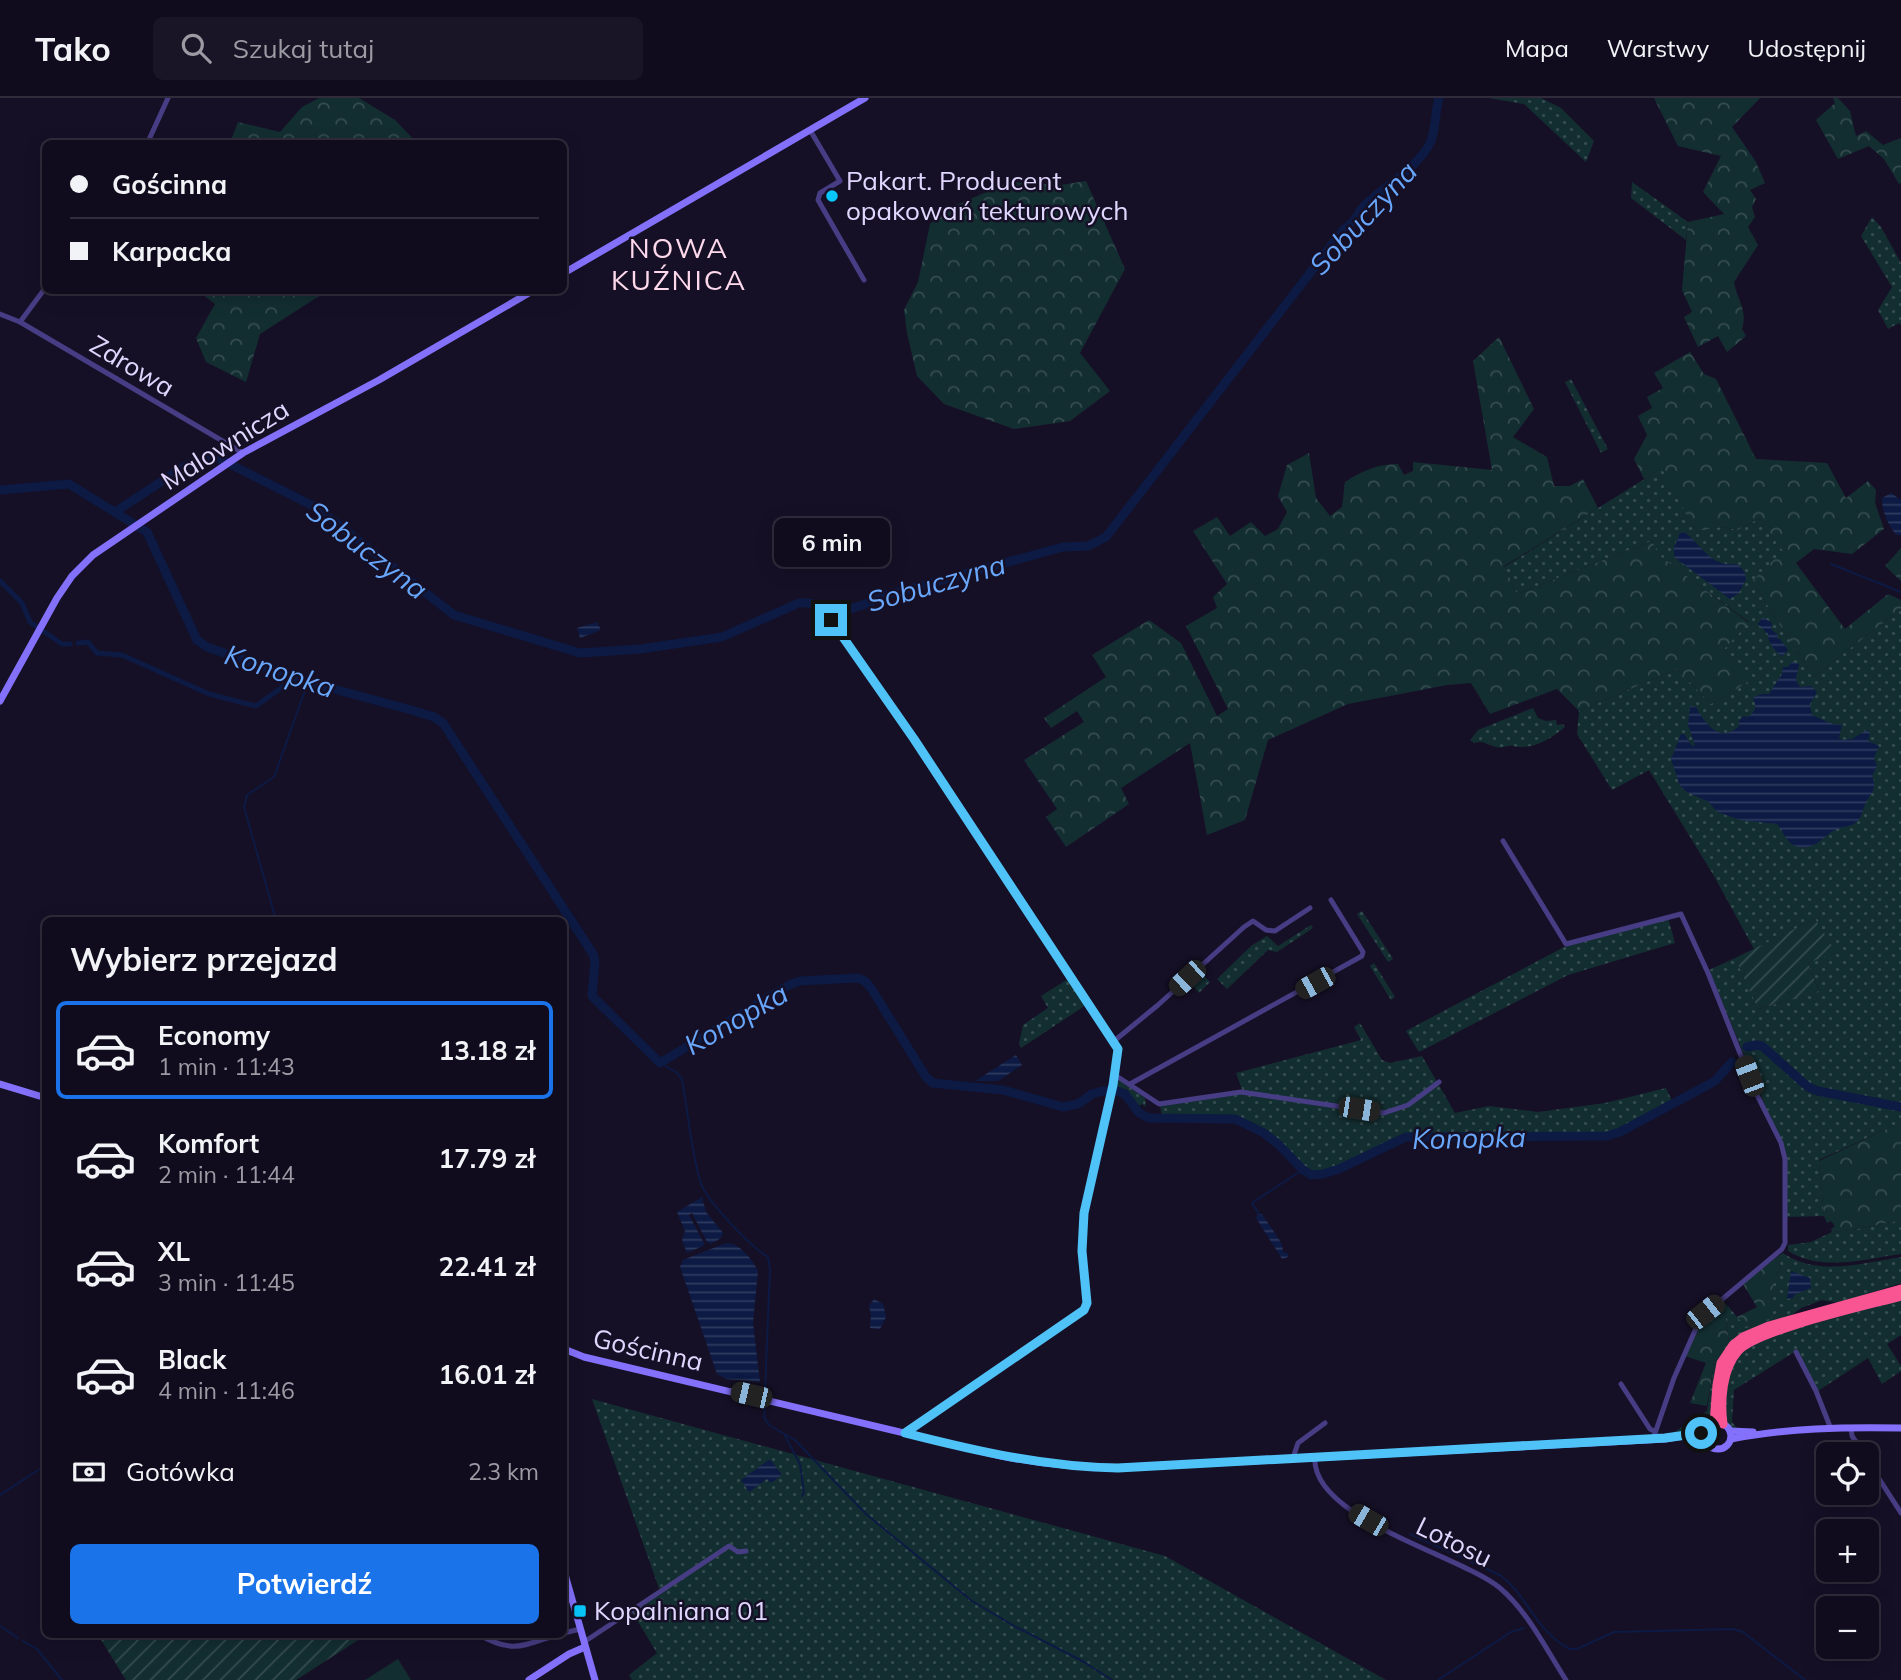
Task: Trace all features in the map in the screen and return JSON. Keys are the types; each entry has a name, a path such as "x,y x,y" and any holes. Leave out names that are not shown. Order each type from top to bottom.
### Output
{"highway":[{"path":"1724,1429 1717,1385 1721,1363 1733,1345 1743,1337 1769,1326 1901,1289"},
{"path":"1724,1429 1722,1409 1726,1374 1734,1355 1747,1343 1771,1333 1901,1296"}],"main road":[{"path":"567,271 865,98"},
{"name":"Malownicza","path":"0,701 72,576 93,555 243,453 379,380 527,294"},
{"path":"0,1084 42,1097"},
{"name":"Gościnna","path":"567,1350 584,1357 1024,1460 1087,1467 1293,1458 1654,1435 1706,1441 1717,1448 1727,1445 1724,1429"},
{"path":"1706,1441 1706,1432 1724,1429 1760,1433 1901,1428"},
{"name":"Gościnna","path":"1679,1438 1706,1432"},
{"path":"567,1588 595,1680"},
{"path":"529,1680 584,1645"}],"street":[{"path":"149,140 168,98"},
{"path":"810,130 841,181 820,193 818,200 864,280"},
{"path":"20,322 42,292"},
{"name":"Zdrowa","path":"0,314 20,322 243,453"},
{"path":"831,620 921,749 1114,1041 1118,1054 1084,1213 1082,1251 1087,1303 1084,1310 905,1433"},
{"path":"1503,841 1566,944 1681,914 1781,1143 1785,1159 1785,1243 1780,1251 1701,1317 1685,1351 1654,1435"},
{"path":"1130,1084 1362,956 1363,952 1331,900"},
{"path":"1114,1041 1148,1014 1244,927 1253,921 1266,930 1275,930 1310,908"},
{"path":"1115,1075 1159,1104 1241,1092 1384,1113 1408,1105 1438,1082"},
{"path":"1796,1352 1831,1429"},
{"path":"1621,1384 1654,1435"},
{"path":"1293,1458 1298,1443 1325,1423"},
{"path":"1851,1428 1856,1442"},
{"name":"Lotosu","path":"1315,1456 1316,1472 1324,1487 1356,1513 1411,1543 1476,1572 1498,1587 1513,1601 1566,1680"},
{"path":"1879,1479 1901,1513"},
{"path":"584,1645 729,1546 738,1552 746,1551"},
{"path":"567,1633 580,1629"},
{"path":"485,1638 500,1646 512,1648 544,1638"}],"green space":[{"path":"319,98 359,98 395,120 414,140 231,140 238,122 280,132 302,107"},
{"path":"1489,98 1541,98 1561,108 1594,141 1586,162 1524,104"},
{"path":"1654,98 1760,98 1732,127 1756,162 1765,183 1750,190 1756,199 1752,207 1755,217 1748,227 1758,245 1734,282 1743,311 1742,329 1746,336 1727,352 1718,336 1698,347 1684,317 1692,312 1682,290 1688,222 1724,214 1703,192 1721,156 1678,146"},
{"path":"1833,98 1838,98 1850,111 1856,136 1866,131 1883,145 1901,138 1901,183 1899,184 1884,159 1869,146 1838,159 1816,120 1835,103"},
{"path":"1086,181 1125,269 1080,353 1110,391 1070,421 1014,429 944,404 917,376 904,310 918,282 930,224 947,209 1010,182 1061,185"},
{"path":"1632,182 1688,222 1686,240 1631,198"},
{"path":"1872,217 1881,227 1901,263 1901,325 1899,323 1888,329 1878,310 1892,287 1861,236"},
{"path":"202,294 322,294 260,334 246,382 206,362 196,338 215,304"},
{"path":"1499,337 1534,409 1513,437 1547,457 1554,486 1570,486 1583,479 1598,508 1504,566 1517,594 1652,541 1659,555 1749,623 1724,649 1748,682 1711,704 1677,669 1579,711 1557,689 1490,714 1471,683 1348,704 1268,740 1245,820 1207,835 1190,743 1121,788 1129,804 1066,847 1046,817 1057,809 1024,760 1084,722 1077,711 1051,728 1044,718 1106,677 1092,655 1149,620 1181,643 1217,716 1228,709 1186,626 1217,608 1213,597 1227,584 1193,531 1217,517 1230,536 1251,522 1265,536 1278,529 1287,512 1278,496 1287,465 1309,453 1316,498 1330,516 1342,507 1345,482 1376,467 1398,464 1404,475 1413,471 1413,462 1492,470 1473,361"},
{"path":"1690,352 1704,374 1716,379 1756,459 1827,463 1846,498 1868,481 1876,490 1875,503 1884,529 1852,554 1814,549 1796,563 1845,629 1888,594 1901,600 1901,609 1813,677 1752,581 1783,551 1760,518 1738,530 1721,527 1695,531 1662,469 1644,479 1634,459 1647,435 1638,416 1652,408 1647,397 1663,388 1654,373"},
{"path":"1571,379 1608,449 1601,453 1565,382"},
{"path":"1662,468 1695,530 1721,527 1738,530 1760,518 1784,551 1752,581 1813,677 1901,609 1901,1122 1819,1160 1824,1216 1787,1217 1787,1159 1709,970 1735,958 1759,1009 1819,991 1808,963 1835,951 1815,919 1754,949 1714,876 1649,770 1612,790 1577,734 1579,711 1677,669 1711,704 1747,682 1724,649 1749,622 1658,555 1652,541 1517,594 1504,567"},
{"path":"1901,548 1901,581 1885,566"},
{"path":"1533,708 1538,718 1556,720 1557,725 1563,724 1565,727 1547,740 1527,747 1498,747 1470,740 1478,730"},
{"path":"1362,911 1393,959 1388,962 1357,914"},
{"path":"1668,918 1675,943 1568,975 1419,1052 1406,1031 1564,947"},
{"path":"1815,919 1836,952 1808,963 1819,992 1758,1009 1735,958"},
{"path":"1311,925 1313,928 1277,952 1268,950 1227,989 1217,979 1251,946 1267,936 1278,946"},
{"path":"1374,963 1395,997 1391,1000 1370,966"},
{"path":"1198,969 1210,982 1199,993 1188,980"},
{"path":"1068,979 1086,1005 1021,1048 1019,1044 1023,1025 1048,1008 1041,996"},
{"path":"1360,1023 1382,1060 1390,1063 1422,1056 1455,1113 1489,1106 1538,1112 1605,1103 1666,1088 1673,1103 1606,1134 1404,1134 1336,1167 1316,1173 1308,1171 1274,1138 1247,1120 1230,1117 1162,1116 1160,1106 1243,1092 1236,1073 1361,1040 1354,1027"},
{"path":"1119,1080 1145,1098 1146,1107 1142,1104 1137,1107 1127,1089 1124,1091 1115,1088 1115,1082"},
{"path":"1901,1122 1901,1220 1832,1232 1831,1229 1835,1226 1831,1221 1827,1223 1824,1216 1819,1161"},
{"path":"1901,1220 1901,1254 1858,1261 1829,1262 1815,1261 1788,1251 1788,1245 1811,1242 1832,1232"},
{"path":"1783,1253 1810,1265 1825,1266 1856,1265 1901,1257 1901,1283 1839,1303 1822,1300 1801,1308 1789,1317 1745,1331 1739,1335 1711,1421 1699,1431 1671,1434 1707,1411 1714,1365 1729,1340 1724,1309 1728,1306 1737,1317 1770,1304 1772,1285 1781,1265 1777,1257"},
{"path":"1777,1257 1781,1265 1772,1291 1772,1318 1746,1327 1737,1317 1757,1307 1743,1284"},
{"path":"1901,1300 1901,1335 1887,1344 1901,1366 1901,1371 1882,1384 1868,1358 1818,1391 1796,1351 1734,1390 1732,1422 1738,1429 1733,1429 1726,1421 1725,1404 1729,1376 1741,1353 1791,1330"},
{"path":"1723,1301 1728,1306 1724,1310 1729,1341 1714,1365 1707,1406 1690,1403 1706,1363 1685,1356 1701,1321"},
{"path":"592,1399 1165,1556 1386,1680 632,1680 629,1675 657,1653 632,1612 661,1594"},
{"path":"100,1638 361,1638 296,1680 126,1680"},
{"path":"398,1659 411,1680 365,1680"}],"water":[{"path":"1891,493 1901,500 1901,535 1896,535 1893,531 1883,508 1882,498"},
{"path":"1684,532 1717,561 1739,565 1746,579 1739,593 1730,599 1674,557 1674,547 1680,533"},
{"path":"1764,618 1772,623 1771,629 1788,650 1782,656 1758,624"},
{"path":"597,622 601,630 580,638 577,628"},
{"path":"1792,662 1799,664 1796,680 1800,687 1811,686 1817,692 1810,704 1812,715 1832,724 1842,725 1839,737 1842,740 1852,739 1867,730 1870,733 1868,741 1879,746 1874,758 1877,766 1872,776 1874,788 1859,820 1833,831 1813,845 1804,847 1791,844 1777,824 1740,820 1723,814 1716,811 1709,802 1687,792 1680,786 1671,759 1681,734 1685,735 1692,746 1695,745 1688,725 1690,706 1696,707 1714,730 1726,733 1732,731 1739,726 1743,716 1748,717 1754,711 1753,698 1769,694 1782,674 1783,667 1788,667"},
{"path":"1016,1055 1022,1065 998,1081 975,1081"},
{"path":"702,1197 706,1212 723,1233 721,1238 711,1244 707,1242 692,1213 689,1215 705,1245 687,1253 682,1240 685,1231 677,1212"},
{"path":"1258,1214 1262,1214 1288,1257 1282,1259 1256,1218"},
{"path":"726,1243 741,1249 758,1271 753,1323 760,1382 726,1379 717,1374 680,1267 683,1260"},
{"path":"1791,1271 1810,1278 1811,1288 1787,1299"},
{"path":"874,1299 883,1304 886,1317 880,1329 870,1328 869,1306"},
{"path":"770,1459 782,1475 771,1483 767,1479 749,1492 741,1480"}],"waterway":[{"name":"Sobuczyna","path":"115,512 185,466 209,457 220,459 317,508 454,615 580,653 640,649 722,637 799,603 810,603 828,610 846,609 887,595 1063,547 1088,546 1106,537 1344,229 1365,205 1419,159 1433,136 1439,98"},
{"name":"Konopka","path":"0,490 69,484 147,532 197,640 207,647 308,682 434,717 443,723 593,954 595,961 592,996 660,1063 789,985 800,981 857,978 865,981 871,988 926,1077 933,1083 1003,1090 1063,1107 1078,1104 1092,1094 1102,1091 1117,1091 1125,1094 1139,1113 1149,1118 1235,1119 1264,1133 1311,1175 1339,1169 1406,1137 1607,1136 1620,1132 1715,1081 1732,1062"},
{"path":"1831,564 1901,592"},
{"path":"0,581 22,603 30,622 62,644 70,644"},
{"path":"78,643 88,642 97,653 122,655 209,694 256,706 295,678"},
{"path":"275,917 244,807 247,795 274,777 308,682"},
{"name":"Konopka","path":"1747,1047 1762,1046 1808,1087 1818,1091 1901,1107"},
{"path":"660,1063 676,1072 682,1079 694,1156 704,1190 730,1222 768,1257 770,1269 765,1393"},
{"path":"1259,1214 1252,1203 1302,1170"},
{"path":"765,1407 764,1417 769,1425 795,1440 866,1514 972,1601 1112,1680"},
{"path":"785,1436 800,1464 804,1493 802,1496"},
{"path":"0,1495 42,1468"},
{"path":"1410,1534 1500,1575 1518,1593 1540,1624 1570,1649 1577,1649 1614,1632 1733,1629 1743,1632 1805,1680"},
{"path":"0,1626 18,1638"},
{"path":"1438,1680 1511,1632 1524,1628"},
{"path":"23,1641 37,1649 62,1680"}],"place":[{"name":"Pakart. Producent opakowań tekturowych","path":"832,196"},
{"name":"Kopalniana 01","path":"580,1611"}],"district":[{"name":"NOWA KUŹNICA","path":"679,264"}],"route":[{"path":"831,620 914,739 1118,1049 1113,1085 1084,1213 1082,1251 1087,1303 1084,1310 905,1433 1024,1460 1056,1465 1118,1468 1679,1438 1701,1433"}]}
